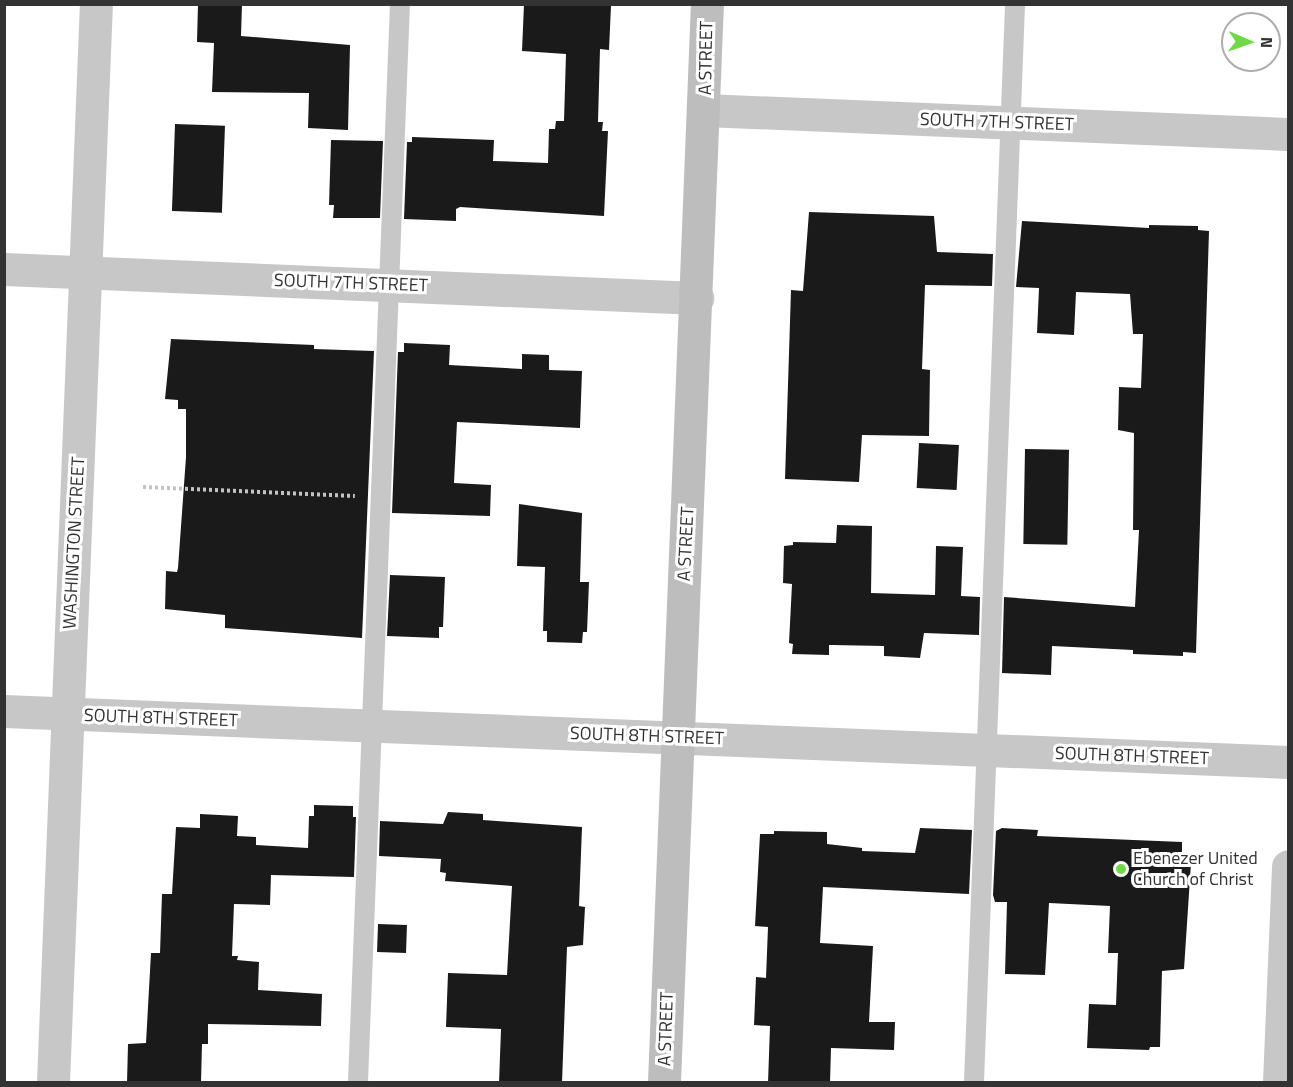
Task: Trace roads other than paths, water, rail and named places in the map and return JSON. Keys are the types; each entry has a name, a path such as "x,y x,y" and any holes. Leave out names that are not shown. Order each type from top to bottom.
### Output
{"main road":[{"name":"A STREET","path":"664,1083 705,110 707,4"}],"street":[{"name":"WASHINGTON STREET","path":"53,1083 96,4"},
{"name":"SOUTH 7TH STREET","path":"705,110 1288,134"},
{"name":"SOUTH 7TH STREET","path":"4,269 697,298"},
{"name":"SOUTH 8TH STREET","path":"4,711 1288,762"},
{"path":"1279,1083 1288,866"}],"lane":[{"path":"358,1083 392,284 400,4"},
{"path":"974,1083 1015,4"}],"place":[{"name":"Ebenezer United Church of Christ","path":"1121,869"}]}
